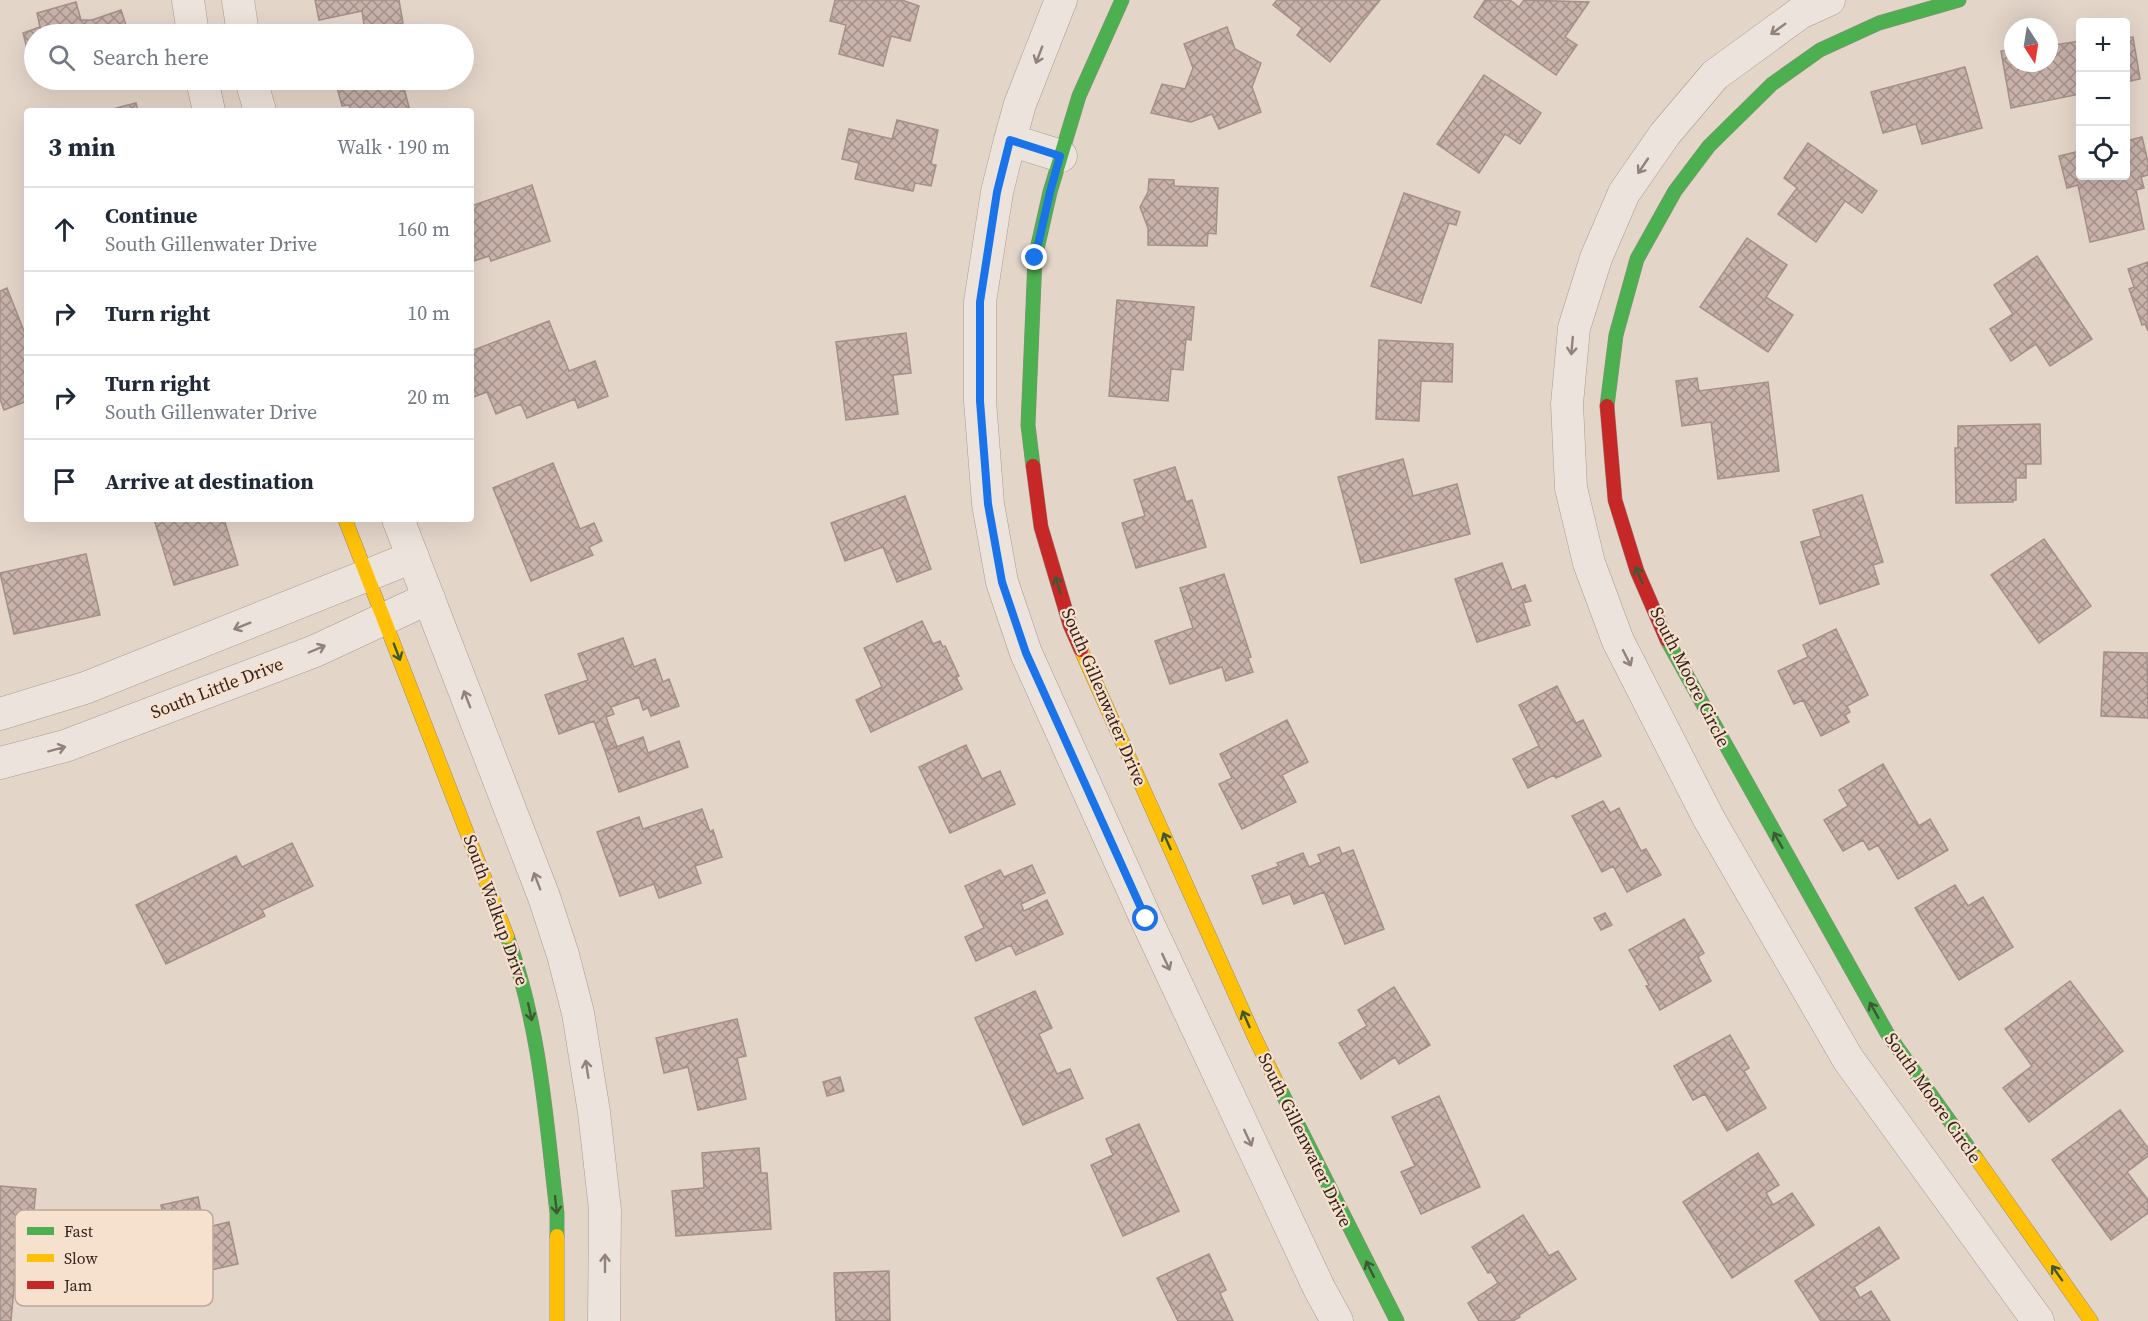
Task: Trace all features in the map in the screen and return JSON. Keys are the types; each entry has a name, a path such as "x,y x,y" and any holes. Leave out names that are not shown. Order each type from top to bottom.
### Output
{"street":[{"path":"188,0 192,24"},
{"path":"238,0 242,24"},
{"path":"1061,0 1020,104 1010,140 997,192 980,302 980,401 988,504 1002,582 1026,653 1146,919 1318,1288 1337,1321"},
{"name":"South Gillenwater Drive","path":"1122,0 1078,96 1050,192 1035,258 1028,426 1041,527 1070,625 1239,1004 1397,1321"},
{"path":"1829,0 1800,13 1715,75 1665,134 1624,193 1596,258 1574,328 1567,404 1571,488 1589,562 1618,641 1709,819 1848,1059 2038,1321"},
{"name":"South Moore Circle","path":"1959,0 1879,23 1820,51 1772,84 1709,146 1675,191 1637,259 1616,335 1607,405 1615,501 1637,571 1673,653 1887,1033 2091,1321"},
{"path":"204,90 208,108"},
{"path":"254,90 259,108"},
{"path":"1010,140 1060,156"},
{"name":"South Walkup Drive","path":"346,522 508,938 525,989 538,1052 557,1213 556,1321"},
{"path":"399,522 544,897 563,955 578,1013 594,1112 604,1210 604,1321"},
{"path":"0,714 85,688 413,557"},
{"name":"South Little Drive","path":"0,763 76,742 315,651 429,598"}],"building":[{"path":"315,0 399,0 403,23 364,24 362,11 319,20"},
{"path":"835,0 902,0 919,6 910,41 891,36 883,66 839,54 846,25 830,21"},
{"path":"1277,0 1380,0 1330,62 1297,35 1302,28 1273,5"},
{"path":"1485,0 1510,0 1519,7 1524,0 1589,2 1565,37 1577,45 1556,75 1474,17"},
{"path":"76,2 81,20 92,20 121,10 126,24 39,24 37,13"},
{"path":"1227,27 1235,49 1261,63 1252,87 1261,112 1219,129 1212,114 1191,122 1151,113 1162,84 1185,89 1193,68 1184,44"},
{"path":"2130,37 2133,37 2140,79 2130,81 2130,72"},
{"path":"2076,42 2076,95 2011,108 2005,72 2058,72 2058,44"},
{"path":"2004,50 2004,68 2001,51"},
{"path":"1965,67 1982,128 1922,144 1916,124 1883,133 1871,92"},
{"path":"1484,75 1541,113 1520,144 1505,134 1479,173 1437,144"},
{"path":"338,90 405,90 409,108 350,108 349,105 342,106"},
{"path":"136,103 137,108 117,108"},
{"path":"897,120 938,130 931,164 936,165 931,186 915,183 913,191 855,179 859,163 842,159 849,129 892,139"},
{"path":"2142,137 2148,162 2148,175 2141,177 2144,188 2136,190 2144,229 2090,242 2078,185 2067,188 2059,156 2076,152 2076,180 2130,180 2130,140"},
{"path":"1808,143 1877,191 1862,213 1845,201 1816,242 1778,214 1797,188 1784,178"},
{"path":"1149,179 1174,180 1174,186 1218,188 1216,234 1208,233 1207,246 1148,245 1148,228 1140,207 1148,192"},
{"path":"532,185 550,241 491,261 489,256 474,261 474,205"},
{"path":"1404,193 1460,212 1456,225 1449,223 1421,303 1371,286"},
{"path":"1747,238 1787,265 1766,297 1793,315 1768,352 1700,307"},
{"path":"2037,256 2092,339 2050,366 2036,344 2011,361 1990,329 2013,314 1994,285"},
{"path":"2148,262 2148,331 2145,324 2142,325 2129,289 2134,287 2128,269"},
{"path":"7,288 24,331 24,402 4,410 0,399 0,291"},
{"path":"1117,300 1194,307 1191,340 1186,339 1183,370 1171,369 1168,401 1109,396"},
{"path":"549,321 569,371 595,361 608,396 578,408 575,399 527,418 521,404 496,414 487,392 474,397 474,350"},
{"path":"906,333 911,373 893,375 898,414 846,420 836,342"},
{"path":"1379,340 1453,344 1452,382 1421,381 1419,421 1376,419"},
{"path":"1697,378 1699,391 1768,382 1779,471 1718,479 1711,422 1682,426 1676,381"},
{"path":"2040,424 2041,464 2026,464 2026,478 2016,478 2016,500 2013,502 1956,503 1955,448 1958,448 1958,426"},
{"path":"1403,459 1413,496 1457,484 1470,534 1361,563 1338,477"},
{"path":"553,463 580,529 594,523 602,541 589,547 593,555 531,581 493,488"},
{"path":"1175,467 1186,502 1192,500 1206,547 1136,568 1122,523 1145,516 1134,480"},
{"path":"1862,495 1883,562 1873,565 1879,584 1820,604 1801,542 1821,536 1813,510"},
{"path":"905,496 931,569 897,582 883,547 845,561 831,523"},
{"path":"155,522 225,522 238,565 174,585"},
{"path":"2044,539 2091,606 2039,643 1991,575"},
{"path":"86,554 100,615 14,634 0,573"},
{"path":"1502,563 1512,590 1525,585 1531,601 1523,603 1530,625 1477,642 1455,579"},
{"path":"1224,574 1251,657 1248,658 1253,672 1226,681 1222,667 1170,684 1155,641 1193,628 1180,588"},
{"path":"922,621 933,644 940,641 943,647 945,646 959,676 956,677 962,689 871,732 856,700 882,687 864,648"},
{"path":"1836,629 1868,695 1847,706 1850,712 1845,715 1849,722 1821,736 1803,700 1794,704 1778,671 1808,657 1803,645"},
{"path":"623,638 634,667 655,659 663,682 669,679 679,706 651,716 648,708 643,710 639,697 611,707 614,714 606,717 617,747 605,751 594,721 559,734 545,695 588,680 578,654"},
{"path":"2104,652 2147,653 2148,718 2101,716"},
{"path":"1557,686 1576,723 1583,720 1601,756 1556,778 1554,775 1528,788 1513,759 1539,746 1519,705"},
{"path":"1287,720 1308,762 1282,775 1296,802 1242,829 1219,784 1232,778 1220,754"},
{"path":"643,737 648,753 679,741 688,767 619,792 605,751"},
{"path":"966,745 982,779 1000,771 1015,804 950,833 919,767"},
{"path":"1883,764 1919,826 1930,819 1948,850 1898,879 1878,845 1869,850 1863,840 1843,851 1824,820 1848,806 1839,790"},
{"path":"1603,801 1610,813 1619,808 1641,851 1646,849 1661,875 1627,892 1613,866 1602,872 1572,816"},
{"path":"702,809 710,832 713,830 722,857 695,866 701,883 659,898 654,884 620,896 597,832 639,817 643,829"},
{"path":"292,843 313,886 262,910 265,916 166,964 136,905 236,856 242,867"},
{"path":"1339,847 1342,854 1353,850 1384,929 1345,944 1324,892 1294,904 1290,894 1263,904 1252,876 1279,866 1277,863 1303,853 1309,867 1321,862 1318,855"},
{"path":"1032,865 1045,893 1021,904 1024,911 1047,900 1063,934 1016,955 1011,945 976,961 965,937 984,928 965,886 1000,870 1004,877"},
{"path":"1955,885 1968,906 1983,897 2013,947 1959,980 1915,908"},
{"path":"1605,913 1612,925 1601,930 1594,918"},
{"path":"1684,919 1704,953 1698,957 1711,981 1660,1010 1629,950"},
{"path":"2070,981 2123,1051 2029,1122 2003,1088 2032,1066 2005,1029"},
{"path":"1394,987 1430,1045 1399,1064 1395,1057 1361,1079 1339,1043 1367,1026 1358,1010"},
{"path":"1035,991 1052,1028 1039,1034 1057,1074 1070,1069 1083,1098 1023,1125 975,1018"},
{"path":"737,1019 746,1056 737,1058 746,1099 698,1110 688,1067 664,1073 656,1038"},
{"path":"1730,1035 1749,1068 1744,1071 1766,1108 1727,1131 1705,1094 1693,1100 1674,1066"},
{"path":"840,1077 844,1091 827,1096 823,1082"},
{"path":"1439,1096 1480,1187 1421,1214 1401,1172 1415,1166 1392,1117"},
{"path":"2120,1110 2148,1148 2148,1156 2127,1172 2148,1200 2148,1213 2111,1240 2052,1160"},
{"path":"1139,1124 1179,1211 1123,1236 1091,1165 1113,1155 1106,1139"},
{"path":"759,1148 761,1173 767,1173 771,1229 676,1236 672,1191 704,1188 702,1153"},
{"path":"1758,1153 1779,1185 1766,1193 1773,1205 1792,1193 1814,1225 1732,1278 1683,1202"},
{"path":"0,1186 36,1189 34,1210 15,1210 15,1275 11,1321 0,1321"},
{"path":"198,1197 201,1210 162,1210 161,1205"},
{"path":"1523,1215 1549,1256 1558,1251 1576,1279 1513,1321 1479,1321 1468,1303 1498,1283 1491,1272 1488,1273 1472,1247"},
{"path":"229,1222 238,1264 213,1270 213,1226"},
{"path":"1879,1227 1899,1258 1854,1287 1860,1298 1871,1291 1890,1321 1821,1321 1795,1281"},
{"path":"1209,1254 1226,1290 1220,1293 1233,1321 1178,1321 1157,1278"},
{"path":"889,1271 890,1321 836,1321 834,1273"}],"traffic: fast":[{"path":"1033,466 1028,425 1035,258 1050,192 1079,96 1122,0"},
{"path":"1607,406 1616,335 1637,259 1675,191 1709,146 1772,84 1820,50 1879,23 1959,0"},
{"path":"1667,640 1887,1033 1976,1158"},
{"path":"507,936 527,1004 540,1073 557,1213 557,1236"},
{"path":"1280,1089 1397,1321"}],"traffic: slow":[{"path":"346,522 507,936"},
{"path":"1081,650 1280,1089"},
{"path":"1976,1158 2091,1321"},
{"path":"557,1236 557,1321"}],"traffic: jam":[{"path":"1607,406 1615,500 1637,571 1667,640"},
{"path":"1033,466 1041,527 1070,625 1081,650"}],"route":[{"path":"1035,258 1060,156 1010,140 997,192 980,302 980,401 988,504 1002,582 1026,653 1146,919"}]}
